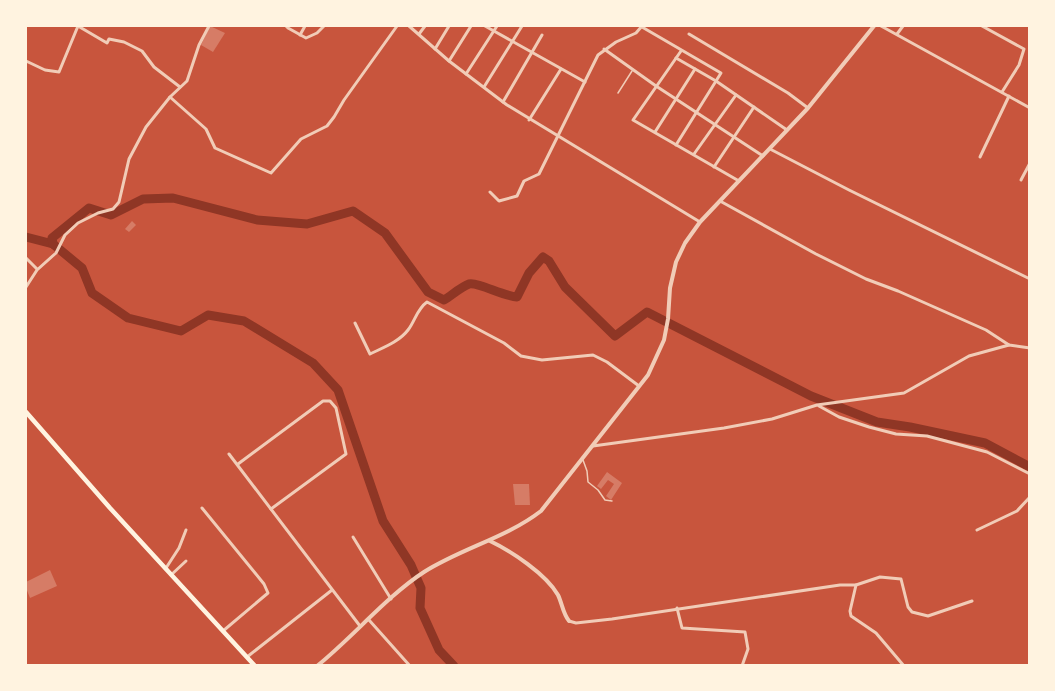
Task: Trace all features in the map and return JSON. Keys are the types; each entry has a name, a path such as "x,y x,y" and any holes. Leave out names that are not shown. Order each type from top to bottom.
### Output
{"main road":[{"path":"26,412 110,508 255,666"}],"street":[{"path":"26,61 45,70 59,72 78,26 107,43 109,39 124,42 142,51 154,67 180,87"},
{"path":"26,287 38,270 56,254 66,236 78,223 98,213 113,209 119,202 129,159 146,127 190,75 199,45 209,26"},
{"path":"288,26 306,38 317,33 324,26"},
{"path":"300,35 305,26"},
{"path":"170,97 206,129 215,148 271,173 301,139 327,126 397,26"},
{"path":"409,26 449,62 529,120 700,222"},
{"path":"418,34 425,26"},
{"path":"435,49 449,26"},
{"path":"449,62 471,26"},
{"path":"485,26 585,82"},
{"path":"466,74 497,26"},
{"path":"484,87 522,26"},
{"path":"490,192 499,201 518,196 524,181 538,174 598,54 636,33 642,26 722,74 676,145"},
{"path":"317,666 408,584 425,572 526,523 542,511 648,375 664,340 670,288 676,262 685,243 700,222 808,108 874,26"},
{"path":"881,26 1029,108"},
{"path":"897,34 903,26"},
{"path":"982,26 1024,49 1019,65 1002,93"},
{"path":"689,34 788,93 808,108"},
{"path":"503,102 543,35"},
{"path":"604,49 676,100 763,156"},
{"path":"681,51 633,120 739,181"},
{"path":"676,58 716,81 787,130"},
{"path":"529,120 561,69"},
{"path":"655,132 696,69"},
{"path":"693,154 736,95"},
{"path":"980,157 1010,96"},
{"path":"714,167 754,107"},
{"path":"770,149 1029,279"},
{"path":"1022,180 1029,163"},
{"path":"720,201 866,279 986,330 1009,345"},
{"path":"26,258 38,270"},
{"path":"355,323 370,354 400,338 407,331 421,307 427,302 504,343 521,357 542,360 594,356 607,362 639,386"},
{"path":"593,446 743,424 772,419 817,405 904,393 969,356 1009,345 1029,348"},
{"path":"237,464 323,401 330,401 336,408 346,454 271,508"},
{"path":"817,405 839,417 869,427 896,434 927,436 987,452 1029,474"},
{"path":"229,454 361,628"},
{"path":"977,530 1017,511 1029,497"},
{"path":"202,508 268,592 223,631"},
{"path":"165,568 179,548 186,530"},
{"path":"353,537 391,600"},
{"path":"489,541 516,556 536,571 556,592 569,621 576,623 840,585 856,585 880,577 901,579 908,607 912,612 928,616 972,601"},
{"path":"171,575 186,561"},
{"path":"856,585 850,616 876,633 904,666"},
{"path":"247,657 332,590"},
{"path":"677,608 682,628 745,633 748,649 742,666"},
{"path":"369,620 410,666"}],"lane":[{"path":"618,93 633,70"},
{"path":"582,459 587,471 588,482 598,490 605,501 612,501"}],"building":[{"path":"210,26 225,33 213,52 201,45"},
{"path":"132,221 136,225 129,232 125,229"},
{"path":"607,472 622,483 611,500 606,496 614,484 608,480 601,489 597,486"},
{"path":"513,484 529,484 530,505 515,505"},
{"path":"50,570 57,586 30,598 26,582"}],"waterway":[{"path":"53,244 52,238 89,208 111,215 143,199 173,198 257,220 307,224 353,211 385,233 428,292 444,300 469,284 517,297 529,273 543,257 549,261 565,287 615,336 647,312 811,396 877,422 985,443 1030,467"},
{"path":"26,237 53,244 82,268 92,293 128,318 181,331 208,315 244,321 313,363 338,390 383,521 411,565 421,588 420,608 439,650 454,666"}]}
